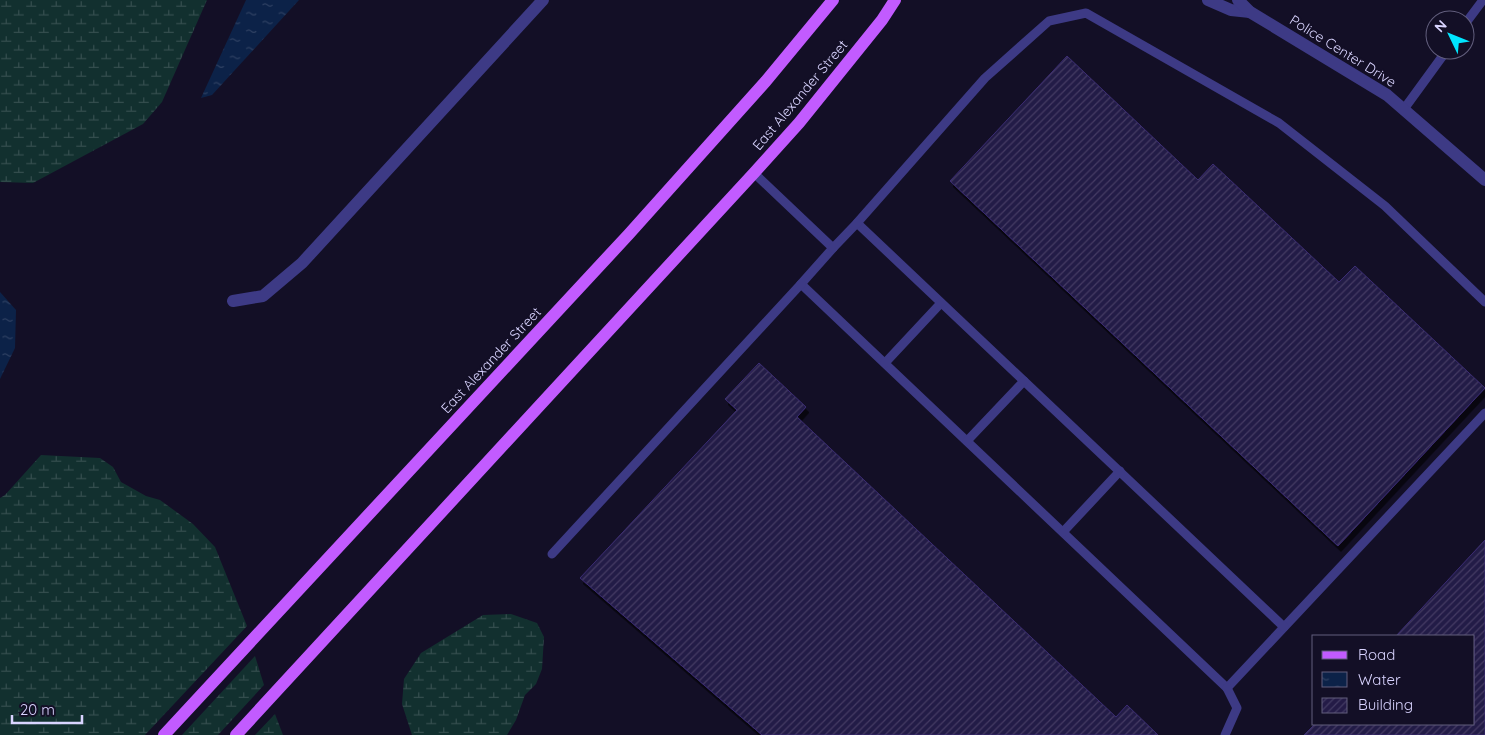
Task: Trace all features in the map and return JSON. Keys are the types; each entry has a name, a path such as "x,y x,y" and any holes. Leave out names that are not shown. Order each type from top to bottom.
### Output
{"main road":[{"name":"East Alexander Street","path":"164,735 629,234 766,81 833,0"},
{"name":"East Alexander Street","path":"236,735 799,123 882,20 895,0"}],"street":[{"path":"233,301 263,296 302,263 543,0"},
{"name":"Police Center Drive","path":"1208,0 1231,10 1250,12"},
{"name":"Police Center Drive","path":"1238,0 1250,12 1387,95 1485,180"}],"lane":[{"path":"1475,11 1483,0"},
{"path":"552,554 857,223 984,78 1049,21 1086,13 1279,123 1385,206 1485,302"},
{"path":"1404,109 1440,60"},
{"path":"754,173 832,248"},
{"path":"857,223 1284,627"},
{"path":"801,284 1227,688 1237,708 1225,735"},
{"path":"885,363 941,303"},
{"path":"967,441 1024,380"},
{"path":"1227,688 1485,413"},
{"path":"1063,532 1120,471"}],"green space":[{"path":"0,0 207,0 162,102 143,124 33,183 0,182"},
{"path":"41,455 100,458 113,467 121,482 146,496 160,500 193,524 215,547 247,626 145,735 0,735 0,498 5,495"},
{"path":"511,614 537,623 544,637 542,669 536,684 525,695 516,720 507,735 412,735 402,704 404,679 421,653 483,615"},
{"path":"255,656 264,685 218,735 182,735"},
{"path":"275,714 283,735 255,735"}],"water":[{"path":"246,0 299,0 212,95 201,98"},
{"path":"0,292 16,310 15,348 0,379"}],"building":[{"path":"1067,56 1198,180 1213,164 1339,282 1355,266 1485,388 1338,546 950,181"},
{"path":"759,363 806,407 797,417 1116,717 1127,705 1158,735 762,735 580,578 737,410 725,399"},
{"path":"1485,540 1485,735 1304,735 1314,725 1475,725 1475,635 1397,635"}]}
